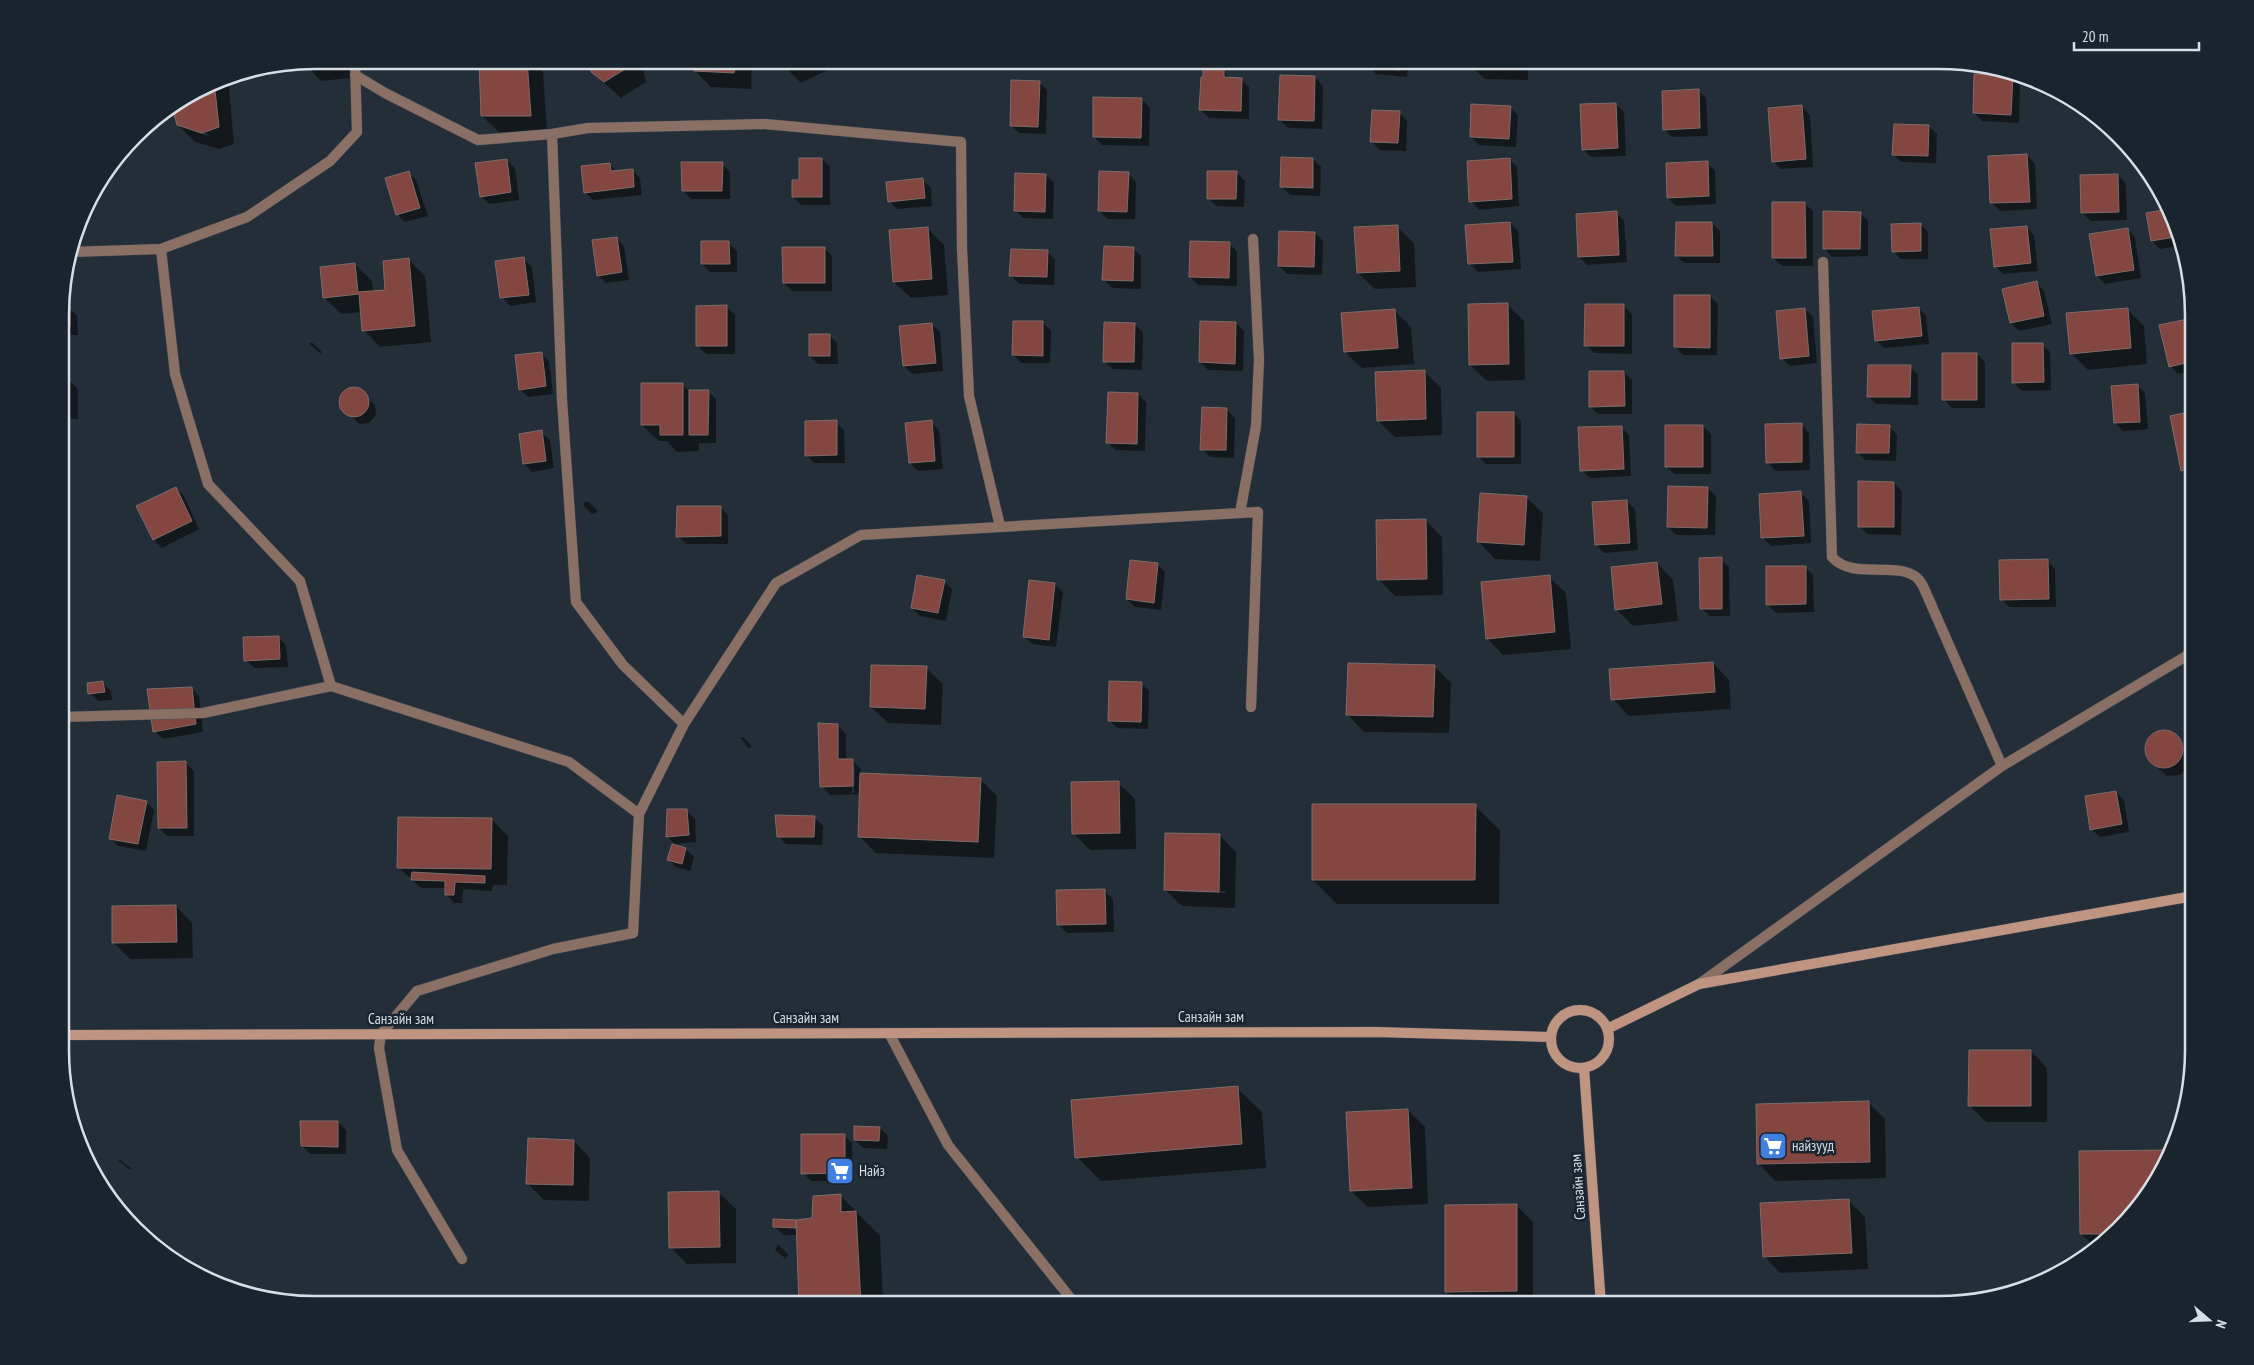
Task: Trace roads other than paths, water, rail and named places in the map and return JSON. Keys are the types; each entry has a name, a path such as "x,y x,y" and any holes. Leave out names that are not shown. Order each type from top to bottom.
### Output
{"main road":[{"path":"1607,1028 1699,984 2185,898"},
{"path":"1575,1011 1588,1011 1599,1018 1607,1028 1609,1041 1605,1054 1596,1064 1584,1068 1571,1067 1560,1061 1553,1050 1550,1037 1554,1025 1563,1016 1575,1011"},
{"name":"Санзайн зам","path":"69,1035 1376,1032 1550,1037"},
{"name":"Санзайн зам","path":"1584,1068 1600,1296"}],"street":[{"path":"77,252 160,249 247,217 330,160 357,132 355,69"},
{"path":"355,74 385,93 478,140 552,134 588,128 766,124 960,142 962,248 969,396 1000,526"},
{"path":"552,134 562,400 576,602 623,665 684,724"},
{"path":"1240,513 1256,426 1260,360 1253,239"},
{"path":"160,249 175,374 208,484 300,582 331,686"},
{"path":"1824,262 1832,557 1839,565 1849,568 1907,573 1916,577 1924,586 2002,766"},
{"path":"462,1259 397,1150 379,1048 380,1034 418,991 553,949 633,933 639,814 684,724 776,583 862,535 1258,512 1251,707"},
{"path":"1699,984 2002,766 2185,657"},
{"path":"69,717 204,713 331,686 569,762 639,814"},
{"path":"889,1033 948,1145 1069,1296"}],"place":[{"name":"найзууд","path":"1773,1146"},
{"name":"Найз","path":"840,1171"}]}
